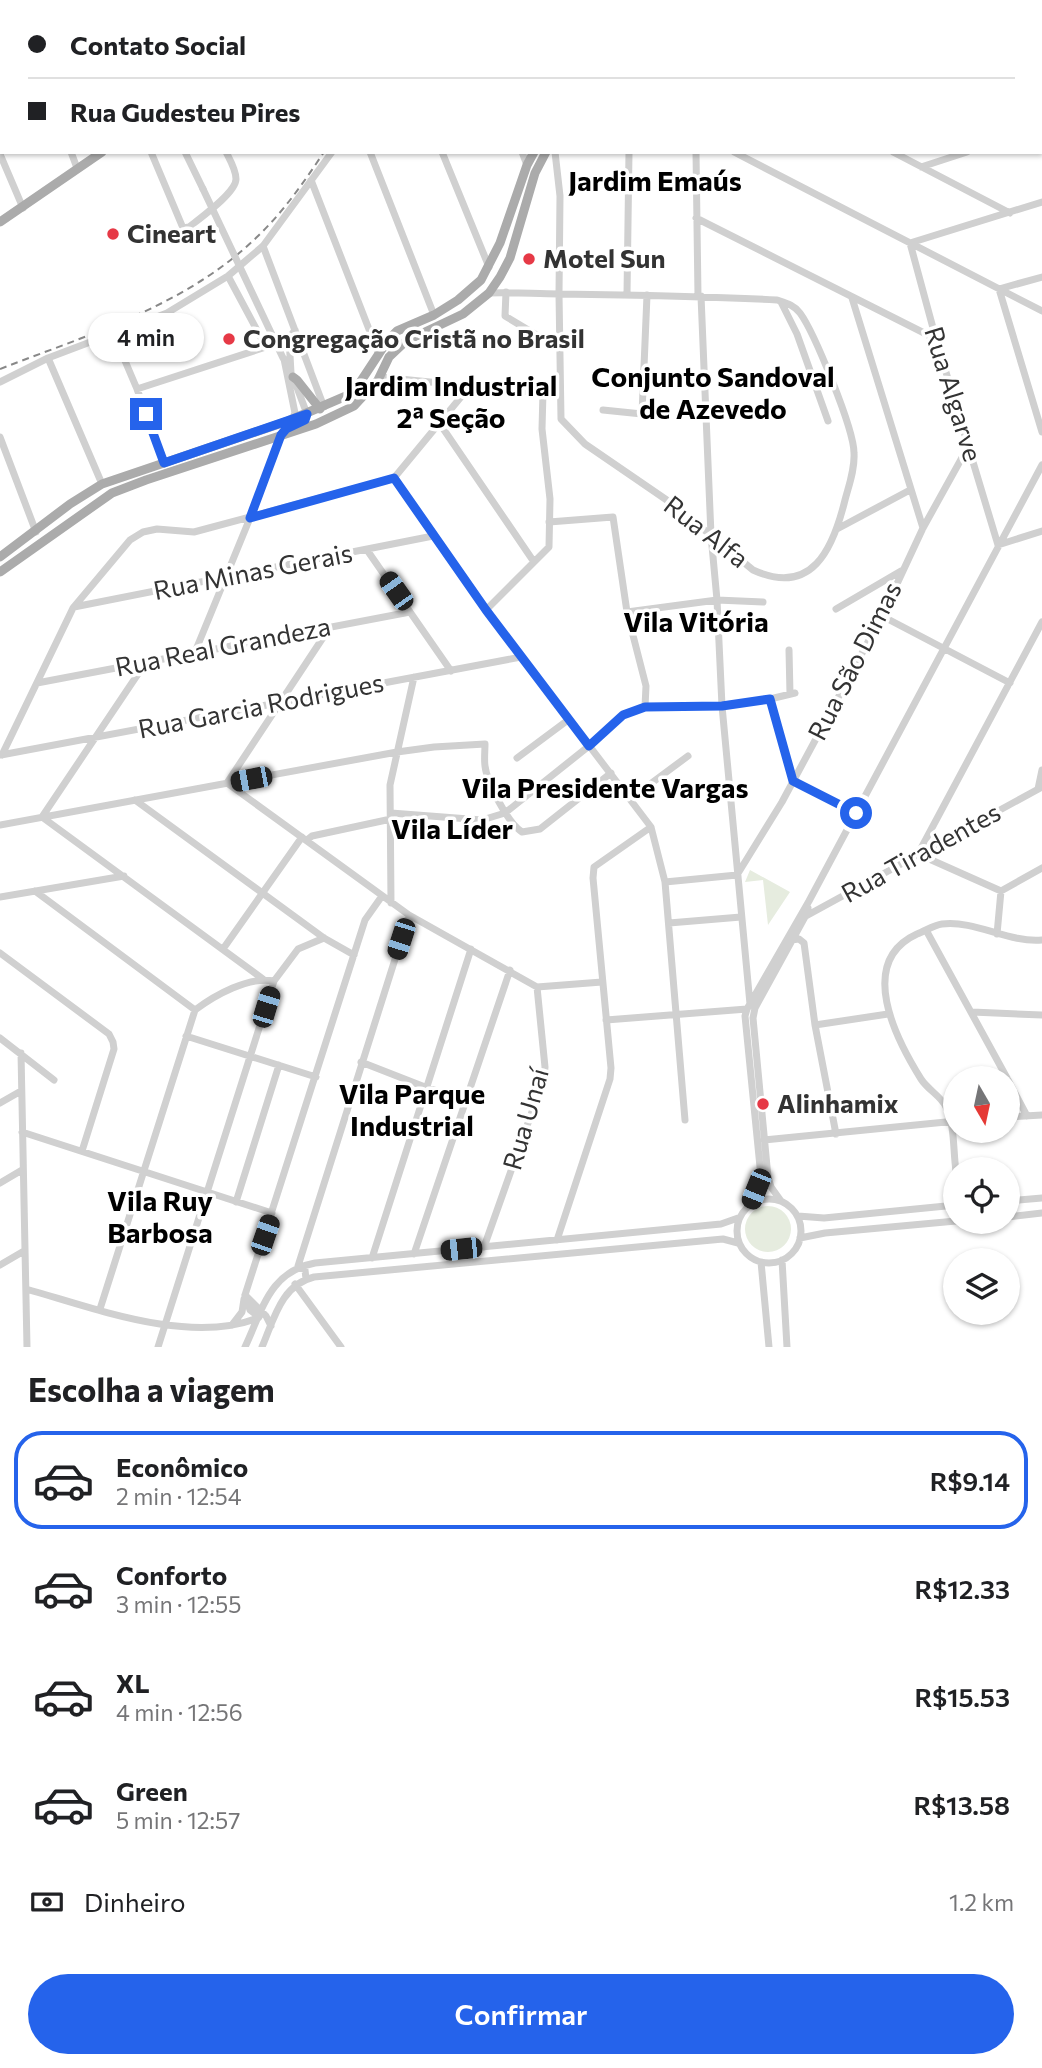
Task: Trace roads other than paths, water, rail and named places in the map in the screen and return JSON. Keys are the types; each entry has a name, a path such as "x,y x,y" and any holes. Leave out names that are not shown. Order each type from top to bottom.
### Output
{"main road":[{"path":"0,222 99,154"},
{"path":"0,557 36,532 69,504 103,484 292,420 345,396 359,384 397,331 434,315 458,300 481,280 489,267 533,154"},
{"path":"4,569 112,493 316,424 354,407 380,377 389,357 406,341 463,314 489,293 510,258 535,173 545,154"},
{"path":"292,375 322,408"},
{"path":"281,435 286,429 305,420 307,414"}],"street":[{"path":"0,154 23,208"},
{"path":"72,154 76,168"},
{"path":"153,154 183,228 189,227 235,185 235,172 227,154"},
{"path":"186,154 292,375 307,414"},
{"path":"0,382 48,358 167,313 228,276 263,246 330,154"},
{"path":"371,154 434,315"},
{"path":"443,154 489,267"},
{"path":"523,154 527,165"},
{"name":"Rua Alfa","path":"555,154 560,196 561,419 585,444 674,505 753,570 766,576 786,579 803,574 816,566 825,555 837,529 854,466 853,438 831,380 799,312 782,302"},
{"path":"627,294 629,154"},
{"path":"696,154 696,218 711,535 737,875 768,1177 771,1187 798,1216 801,1228 796,1249 782,1260 761,1262 751,1258 738,1243 738,1218"},
{"path":"742,154 1042,311"},
{"path":"897,154 1010,212"},
{"path":"921,167 961,154"},
{"path":"311,180 379,355"},
{"path":"910,243 1042,202"},
{"path":"696,218 936,339"},
{"name":"Rua Algarve","path":"910,243 936,339 999,545"},
{"path":"263,246 322,408"},
{"path":"137,389 266,347 228,276"},
{"path":"999,289 1042,276"},
{"path":"999,289 1042,432"},
{"path":"506,292 505,316 560,349"},
{"path":"489,293 700,296 782,302 797,334 828,421"},
{"path":"603,410 642,414 647,295"},
{"path":"852,298 923,528"},
{"path":"292,375 289,338 295,330"},
{"path":"114,335 164,463"},
{"path":"48,358 103,484"},
{"path":"284,359 295,413 292,420"},
{"path":"380,377 560,395"},
{"path":"1,755 73,608 130,540 143,532 157,530 194,532 394,478 470,386"},
{"path":"486,610 549,547 549,482 542,429 543,392"},
{"path":"440,424 534,562"},
{"path":"195,652 281,435"},
{"path":"0,438 36,532"},
{"name":"Rua São Dimas","path":"737,875 793,781 882,616 901,571 969,445"},
{"path":"245,1347 272,1291 282,1278 298,1266 721,1224 738,1218 751,1203 761,1177 745,1016 791,940 809,901 1042,465"},
{"path":"394,478 486,610 651,827 665,882 685,1120"},
{"path":"837,529 910,490"},
{"path":"549,522 613,517 627,612 646,685 645,707"},
{"path":"999,545 1042,531"},
{"name":"Rua Minas Gerais","path":"73,608 433,536"},
{"path":"367,550 451,671"},
{"path":"0,581 4,569"},
{"path":"836,609 901,571"},
{"path":"627,612 718,600 763,602"},
{"name":"Rua Real Grandeza","path":"37,683 410,612"},
{"path":"882,616 1010,683"},
{"path":"1001,891 918,854 1039,634 1042,622"},
{"path":"227,783 330,627"},
{"path":"223,949 261,892 304,839 391,816 482,820 505,813 589,746 623,715 645,707 722,706 792,694 789,650"},
{"name":"Rua Garcia Rodrigues","path":"1,755 521,657"},
{"path":"42,817 146,662"},
{"path":"391,903 390,785 414,677"},
{"path":"770,699 793,781 856,813"},
{"path":"517,758 568,720"},
{"path":"0,825 397,752 485,744 485,767 505,813 511,823 522,832 540,829 611,774"},
{"path":"630,799 688,756"},
{"path":"1040,788 1042,769"},
{"path":"227,783 408,915 537,987 602,982"},
{"name":"Rua Tiradentes","path":"803,917 1040,788"},
{"path":"135,800 324,938 354,955"},
{"path":"42,817 263,979 274,981"},
{"path":"557,1240 610,1079 594,867 651,827"},
{"path":"1001,891 1042,868"},
{"path":"665,882 737,875"},
{"path":"0,897 124,876"},
{"path":"35,891 195,1010"},
{"path":"997,934 1001,891"},
{"path":"233,1325 242,1312 245,1294 365,920 382,896"},
{"path":"298,1266 408,915"},
{"path":"669,923 741,917"},
{"path":"751,1007 761,982 803,917"},
{"path":"943,1101 922,1081 888,1014 885,976 891,956 903,941 941,924 960,925 1024,942 1042,940"},
{"path":"926,930 1000,1066"},
{"path":"158,1347 274,981 298,949 324,938"},
{"path":"791,940 799,939 804,943 815,1025 836,1134"},
{"path":"372,1258 471,949"},
{"path":"0,953 109,1034 113,1042 114,1049 82,1151"},
{"path":"414,1254 510,970"},
{"path":"100,1309 195,1010 214,995 263,979"},
{"path":"748,980 752,984 761,982"},
{"name":"Rua Unaí","path":"484,1247 544,1077 537,987"},
{"path":"606,1020 675,1016 751,1007"},
{"path":"972,1013 1042,1015"},
{"path":"815,1025 888,1014"},
{"path":"186,1036 316,1077"},
{"path":"0,1038 54,1080"},
{"path":"20,1054 27,1347"},
{"path":"361,1062 467,1100"},
{"path":"236,1202 279,1065"},
{"path":"0,1103 21,1091"},
{"path":"1020,1103 1027,1116"},
{"path":"1020,1116 1042,1115"},
{"path":"764,1140 943,1122"},
{"path":"22,1132 272,1213"},
{"path":"0,1183 22,1170"},
{"path":"751,1203 770,1198 781,1200"},
{"path":"1020,1200 1042,1198"},
{"path":"798,1216 824,1218 943,1206"},
{"path":"1020,1216 1042,1213"},
{"path":"800,1238 943,1223"},
{"path":"262,1347 284,1297 295,1284 306,1279 723,1239 738,1243"},
{"path":"0,1265 24,1251"},
{"path":"782,1260 786,1347"},
{"path":"761,1262 769,1347"},
{"path":"298,1266 305,1270 306,1279"},
{"path":"295,1284 341,1347"},
{"path":"26,1289 164,1326 233,1325 260,1315"},
{"path":"245,1294 271,1326"}],"railway":[{"path":"0,369 103,330 201,281 231,260 258,236 293,196 323,154"}],"place":[{"name":"Cineart","path":"113,234"},
{"name":"Motel Sun","path":"529,259"},
{"name":"Congregação Cristã no Brasil","path":"229,339"},
{"name":"Alinhamix","path":"763,1104"}],"district":[{"name":"Jardim Emaús","path":"655,181"},
{"name":"Conjunto Sandoval de Azevedo","path":"713,393"},
{"name":"Jardim Industrial 2ª Seção","path":"451,402"},
{"name":"Vila Vitória","path":"696,622"},
{"name":"Vila Presidente Vargas","path":"605,788"},
{"name":"Vila Líder","path":"452,829"},
{"name":"Vila Parque Industrial","path":"412,1110"},
{"name":"Vila Ruy Barbosa","path":"160,1217"}]}
